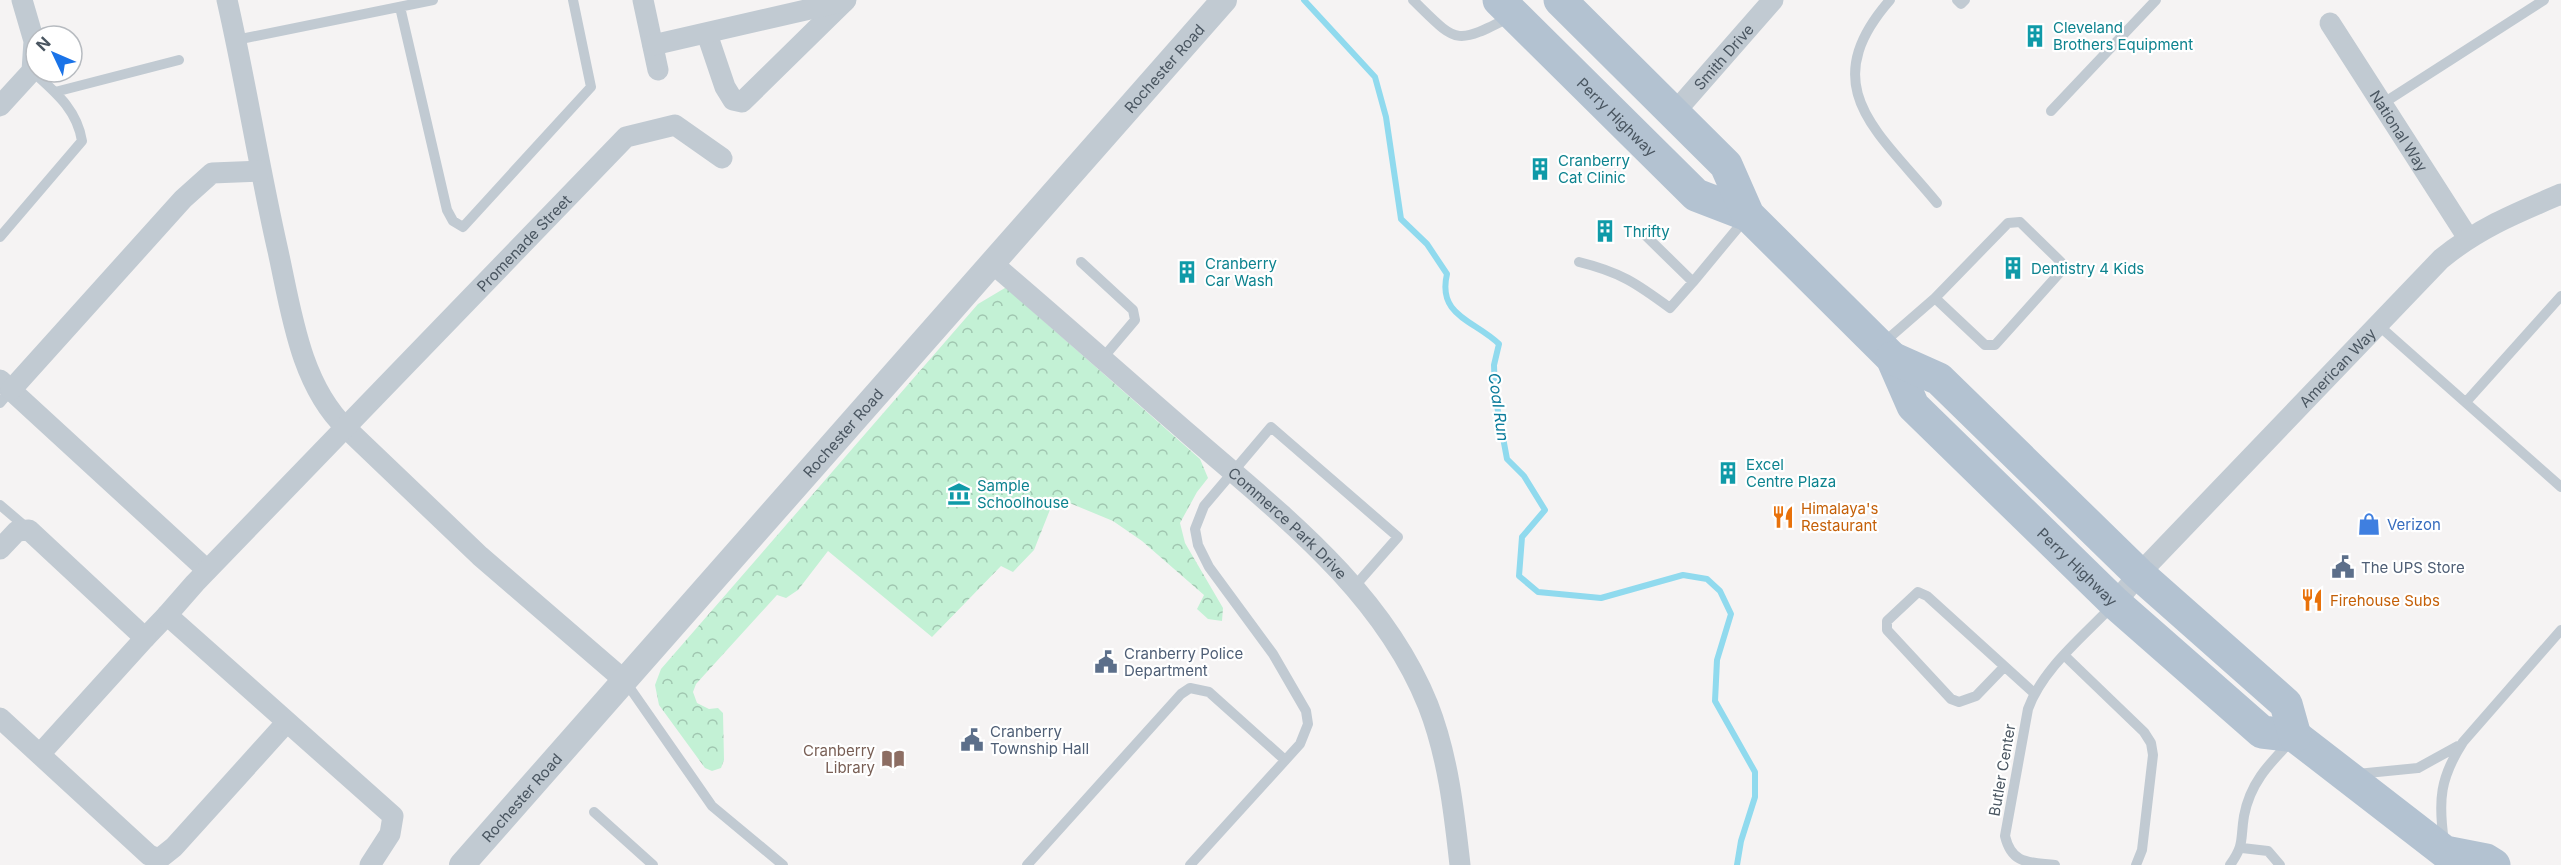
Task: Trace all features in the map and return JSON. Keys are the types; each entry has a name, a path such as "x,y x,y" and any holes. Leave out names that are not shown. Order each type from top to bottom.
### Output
{"main road":[{"name":"Perry Highway","path":"1560,0 1726,165 1748,215 1886,352 1939,379 2139,574 2286,704 2295,736 2262,732 2115,603 1913,406 1886,352"},
{"name":"Perry Highway","path":"1507,8 1696,195 1748,215"},
{"path":"2295,736 2446,861 2486,860 2494,865"}],"street":[{"path":"22,0 29,24"},
{"path":"227,0 292,322 316,384 338,420 346,428 480,556 625,681"},
{"path":"644,0 658,70"},
{"name":"Rochester Road","path":"462,865 1224,0"},
{"name":"Smith Drive","path":"1674,113 1773,0"},
{"path":"653,45 845,1"},
{"path":"707,34 725,87 733,100 742,102 845,1"},
{"name":"National Way","path":"2330,23 2468,237"},
{"path":"0,106 24,80"},
{"name":"Promenade Street","path":"40,754 207,570 626,137 675,125 722,158"},
{"path":"207,570 4,391 183,199 212,173 260,171"},
{"name":"American Way","path":"2115,603 2139,574 2441,259 2468,237 2492,223 2561,194"},
{"name":"Commerce Park Drive","path":"992,263 1233,472 1308,540 1354,587 1391,637 1428,705 1450,786 1460,865"},
{"path":"0,549 17,531 29,530 145,638"},
{"path":"167,615 393,816 390,834 370,865"},
{"path":"0,718 157,862 174,847 286,723"}],"lane":[{"path":"236,40 433,0"},
{"path":"400,7 447,210 453,221 463,227 591,87 573,0"},
{"path":"1413,0 1445,31 1456,38 1473,36 1507,8"},
{"path":"1890,0 1863,36 1854,64 1855,91 1866,117 1937,203"},
{"path":"1957,0 1961,4 1965,0"},
{"path":"2051,111 2156,0"},
{"path":"2382,104 2544,0"},
{"path":"55,92 179,60"},
{"path":"0,237 82,141 80,125 67,104 46,84"},
{"path":"1579,262 1613,271 1634,282 1670,308 1748,215"},
{"path":"1886,352 1935,298 2008,223 2020,222 2061,262 2064,268 1995,345 1985,345 1935,298"},
{"path":"1645,235 1693,282"},
{"path":"1081,262 1133,310 1135,320 1102,358"},
{"path":"2466,402 2561,296"},
{"path":"2377,324 2561,487"},
{"path":"1190,865 1300,744 1308,724 1306,711 1273,654 1209,567 1198,546 1196,530 1198,517 1204,506 1272,427 1398,537 1354,587"},
{"path":"0,505 29,530"},
{"path":"2004,667 1976,696 1959,702 1951,699 1887,630 1887,621 1918,592 1928,596 2034,693"},
{"name":"Butler Center","path":"2055,865 2020,861 2012,854 2005,836 2028,709 2034,693 2115,603"},
{"path":"2446,861 2440,811 2441,788 2451,761 2463,742 2561,630"},
{"path":"2065,656 2144,732 2151,742 2153,755 2143,840 2140,860 2136,865"},
{"path":"625,681 712,806 783,865"},
{"path":"1027,865 1181,694 1190,688 1200,688 1209,692 1286,760"},
{"path":"2230,865 2242,848 2244,814 2258,776 2295,736"},
{"path":"2342,775 2418,768 2463,742"},
{"path":"594,812 653,865"},
{"path":"2242,848 2268,851 2280,865"}],"green space":[{"path":"1015,282 1029,308 1200,459 1208,478 1197,492 1180,523 1185,543 1223,608 1222,621 1208,619 1197,609 1204,595 1142,541 1113,521 1055,497 1034,550 1013,572 1001,566 932,637 828,551 798,590 786,598 777,595 696,684 693,692 697,703 709,709 718,708 723,713 724,760 721,768 712,771 705,768 659,705 655,685 661,669 978,304"}],"waterway":[{"name":"Coal Run","path":"1304,0 1375,77 1386,117 1401,219 1427,244 1447,274 1445,288 1452,308 1499,344 1494,365 1495,395 1507,459 1524,476 1545,510 1522,537 1519,576 1538,592 1601,598 1683,575 1707,579 1720,591 1731,614 1717,660 1715,701 1755,772 1755,797 1741,841 1737,865"}],"place":[{"name":"Cleveland Brothers Equipment","path":"2035,36"},
{"name":"Cranberry Cat Clinic","path":"1540,169"},
{"name":"Thrifty","path":"1605,231"},
{"name":"Dentistry 4 Kids","path":"2013,268"},
{"name":"Cranberry Car Wash","path":"1187,272"},
{"name":"Excel Centre Plaza","path":"1728,473"},
{"name":"Sample Schoolhouse","path":"959,494"},
{"name":"Himalaya's Restaurant","path":"1783,517"},
{"name":"Verizon","path":"2369,524"},
{"name":"The UPS Store","path":"2343,567"},
{"name":"Firehouse Subs","path":"2312,600"},
{"name":"Cranberry Police Department","path":"1106,662"},
{"name":"Cranberry Township Hall","path":"972,740"},
{"name":"Cranberry Library","path":"893,759"}]}
